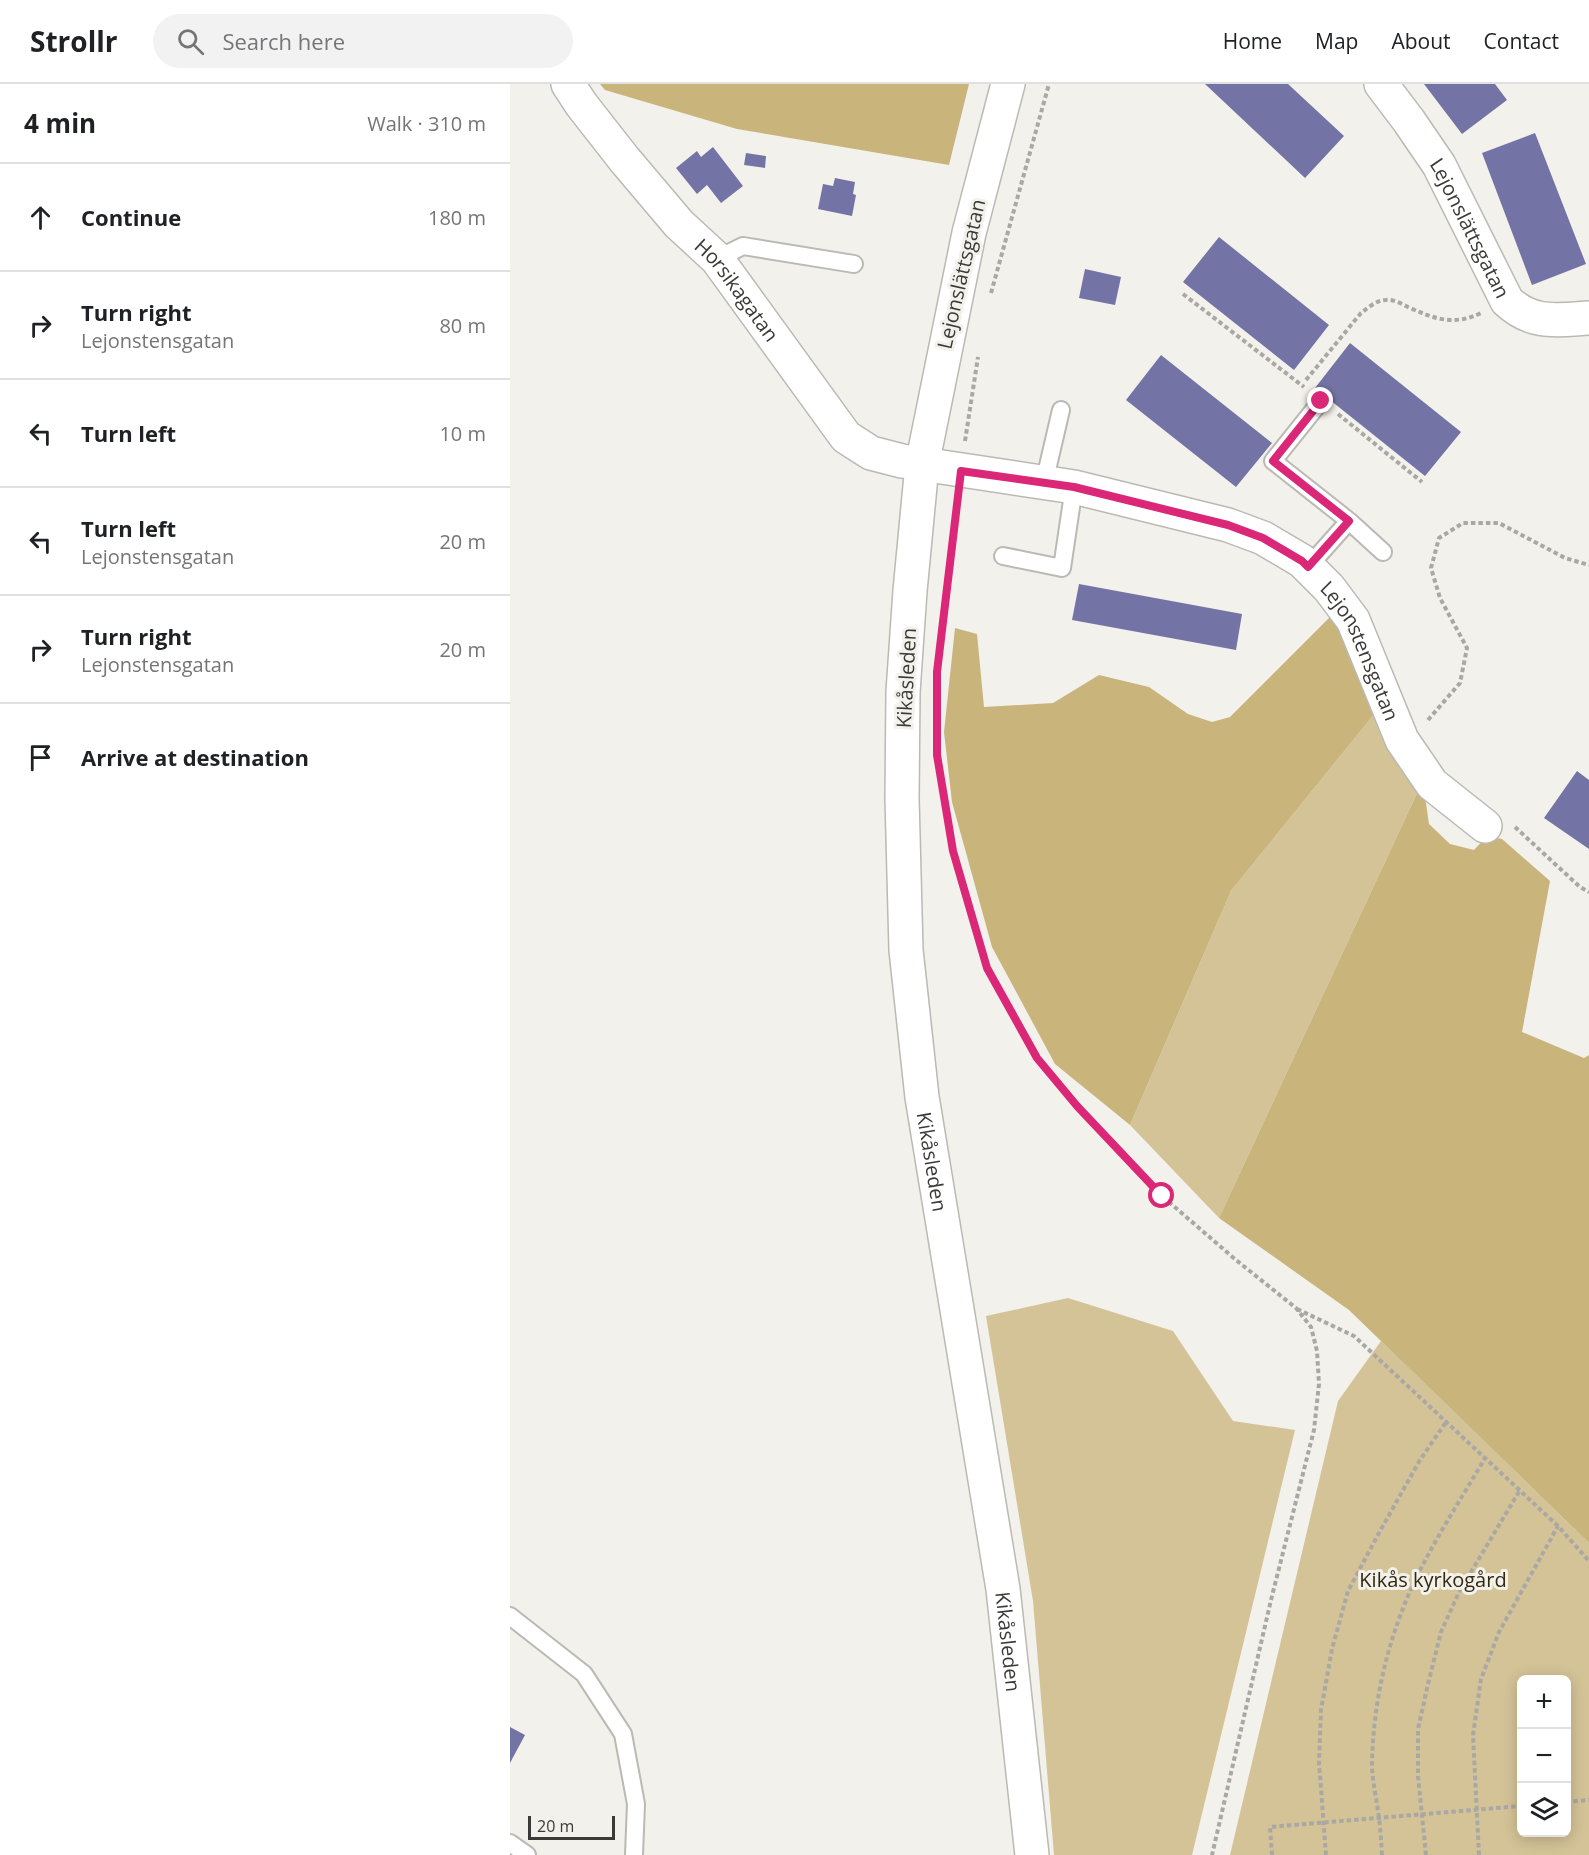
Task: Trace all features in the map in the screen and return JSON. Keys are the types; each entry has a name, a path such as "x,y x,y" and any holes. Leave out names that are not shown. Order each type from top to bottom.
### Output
{"street":[{"name":"Horsikagatan","path":"568,84 624,159 679,224 717,259 846,437 871,453 922,465"},
{"name":"Lejonslättsgatan","path":"922,465 969,233 1008,84"},
{"name":"Lejonslättsgatan","path":"1381,84 1438,165 1507,301 1529,317 1550,321 1589,318"},
{"name":"Lejonstensgatan","path":"922,465 1059,485 1228,525 1263,538 1302,561 1329,588 1353,620 1402,740 1432,784 1498,825"},
{"name":"Kikåsleden","path":"922,465 903,692 902,798 906,950 922,1097 1003,1589 1032,1855"}],"lane":[{"path":"717,259 743,246 854,264"},
{"path":"1321,401 1273,461 1349,521 1383,552"},
{"path":"1003,556 1062,568 1059,485 1061,410"},
{"path":"1308,567 1349,521"},
{"path":"510,1616 584,1674 623,1734 636,1804 634,1855"},
{"path":"510,1843 527,1855"}],"path":[{"path":"991,294 1049,84"},
{"path":"1183,294 1422,482"},
{"path":"1306,380 1361,314 1369,306 1381,301 1391,300 1401,303 1429,317 1440,319 1459,320 1476,316"},
{"path":"939,660 961,471 980,349"},
{"path":"1407,747 1460,683 1467,648 1440,598 1431,568 1439,538 1463,523 1499,523 1565,558 1589,565"},
{"path":"937,684 937,755 953,851 987,968 1037,1058 1077,1106 1162,1196 1296,1308 1354,1336 1558,1526 1589,1561"},
{"path":"1498,825 1589,892"},
{"path":"1212,1855 1271,1600 1314,1430 1319,1384 1317,1351 1311,1327 1296,1308"},
{"path":"1326,1855 1319,1762 1321,1710 1332,1649 1348,1591 1420,1460 1446,1422"},
{"path":"1382,1855 1372,1766 1379,1689 1389,1649 1402,1609 1419,1573 1485,1458"},
{"path":"1426,1855 1418,1776 1418,1729 1441,1632 1459,1592 1520,1490"},
{"path":"1479,1855 1473,1735 1481,1679 1499,1632 1558,1526"},
{"path":"1571,1802 1589,1800"},
{"path":"1272,1855 1270,1827 1517,1806"}],"green space":[{"path":"1375,713 1419,789 1219,1218 1130,1125 1231,891"},
{"path":"1068,1298 1173,1331 1233,1421 1295,1430 1192,1855 1054,1855 1033,1601 986,1316"},
{"name":"Kikås kyrkogård","path":"1381,1341 1589,1543 1589,1855 1230,1855 1338,1401"}],"shaded area":[{"path":"600,84 969,84 949,165 737,129 605,90"},
{"path":"1336,611 1375,713 1231,891 1130,1125 1055,1064 992,947 952,802 944,732 955,628 977,634 984,707 1053,703 1099,675 1149,687 1188,714 1212,722 1230,717"},
{"path":"1419,789 1426,803 1429,824 1450,844 1474,850 1487,836 1502,839 1550,881 1522,1032 1584,1058 1589,1055 1589,1543 1349,1310 1219,1218"}],"building":[{"path":"1205,84 1288,84 1344,136 1305,178"},
{"path":"1424,84 1495,84 1507,100 1462,134"},
{"path":"1535,133 1586,264 1532,285 1482,153"},
{"path":"713,147 743,186 721,203 707,185 697,194 676,168 697,151 701,157"},
{"path":"746,153 766,156 765,168 744,165"},
{"path":"835,178 855,182 853,194 856,195 852,216 818,209 823,184 833,186"},
{"path":"1219,237 1329,325 1294,370 1183,282"},
{"path":"1085,269 1121,277 1115,305 1079,298"},
{"path":"1350,343 1461,432 1425,476 1315,388"},
{"path":"1161,355 1272,443 1236,487 1126,400"},
{"path":"1079,584 1242,614 1236,650 1072,620"},
{"path":"1577,771 1589,780 1589,849 1544,818"},
{"path":"510,1727 525,1735 510,1763"}],"route":[{"path":"1162,1196 1077,1106 1037,1058 987,968 953,851 937,755 937,672 961,471 1074,487 1228,525 1263,538 1308,567 1349,521 1273,461 1321,401"}]}
